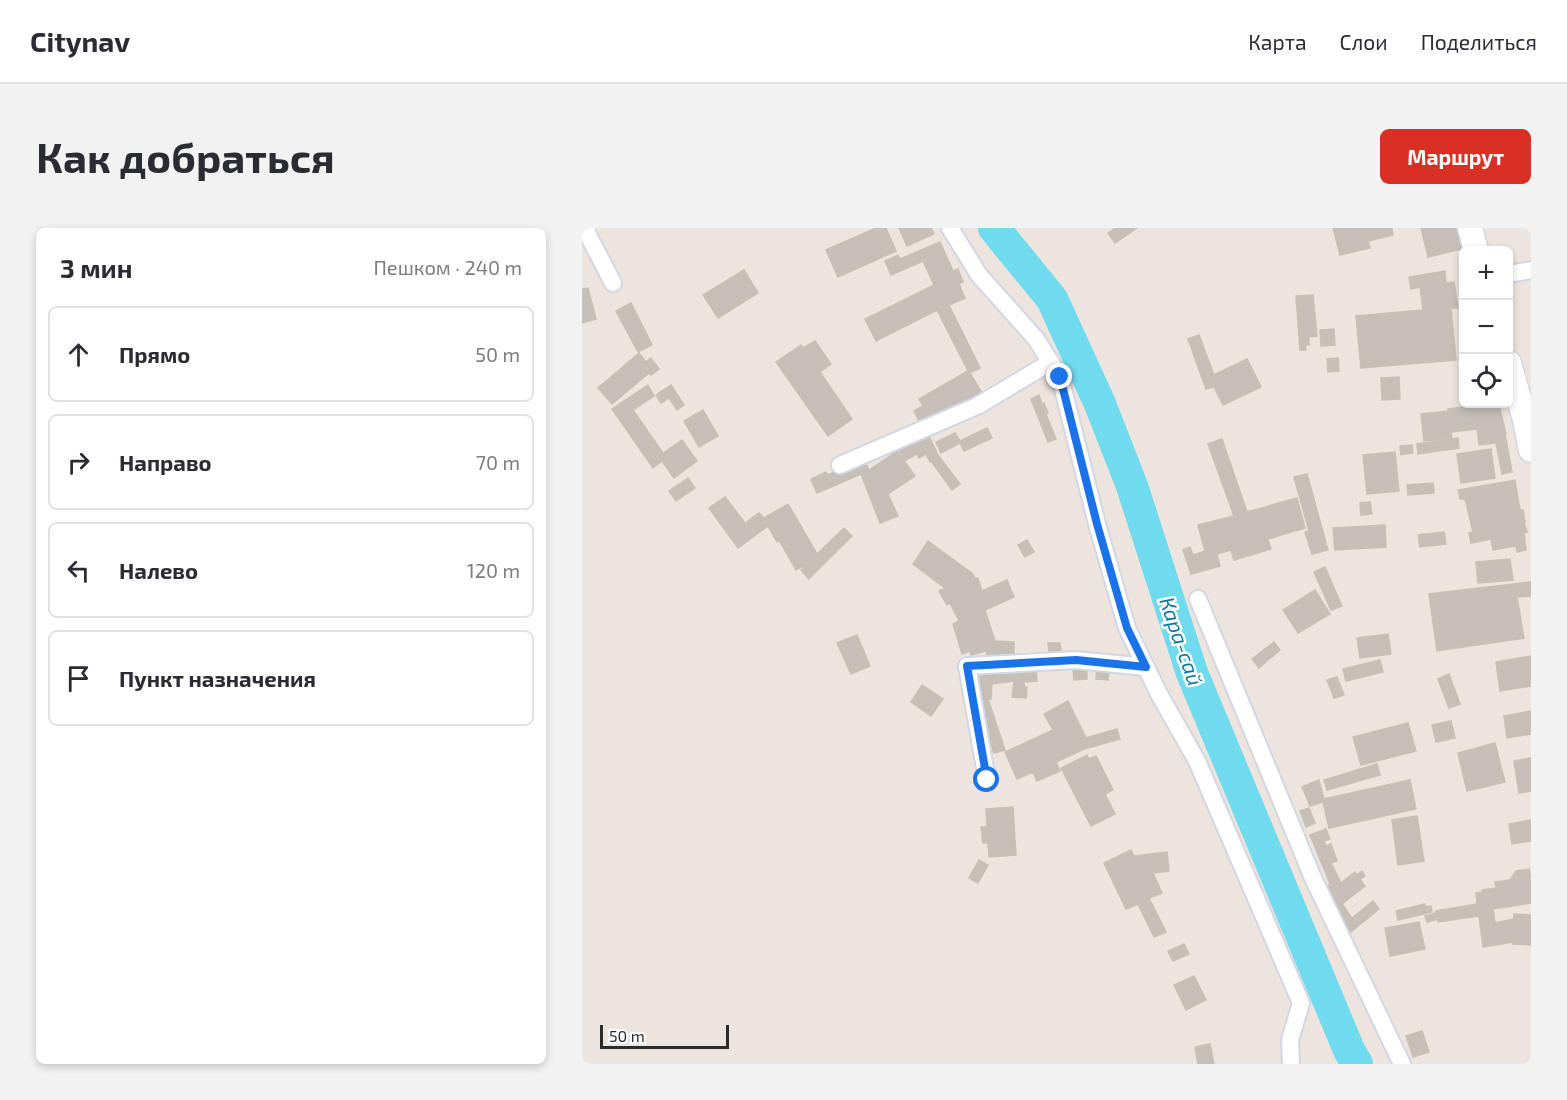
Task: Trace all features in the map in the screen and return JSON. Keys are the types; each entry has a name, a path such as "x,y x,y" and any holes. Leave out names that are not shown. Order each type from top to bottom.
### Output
{"main road":[{"path":"1470,228 1475,246"},
{"path":"1513,377 1531,450"}],"street":[{"path":"587,228 586,231 613,283"},
{"path":"950,228 979,275 1036,339 1060,377 1097,524 1127,628 1159,694 1197,761 1301,1003 1290,1040 1291,1064"},
{"path":"1513,273 1531,270"},
{"path":"840,465 977,406 1051,363"},
{"path":"1198,599 1313,878 1402,1064"},
{"path":"987,780 967,666 1076,660 1146,667"}],"building":[{"path":"876,228 886,228 896,251 838,277 826,250"},
{"path":"899,228 931,228 934,234 907,246"},
{"path":"1116,228 1137,228 1115,243 1108,233"},
{"path":"1333,228 1392,228 1393,235 1368,241 1370,248 1340,255"},
{"path":"1421,228 1457,228 1461,246 1459,246 1459,250 1428,257"},
{"path":"940,242 953,271 958,269 963,282 959,284 965,298 949,305 980,368 970,373 982,393 921,425 914,411 923,406 919,399 968,371 937,310 876,341 865,319 934,285 923,261 891,275 885,261 898,255 900,259"},
{"path":"744,270 758,293 718,318 703,295"},
{"path":"1445,271 1446,283 1454,282 1458,308 1451,308 1456,360 1361,368 1356,316 1423,310 1420,287 1411,289 1409,277"},
{"path":"588,288 596,319 582,323 582,289"},
{"path":"1313,295 1317,336 1309,337 1309,345 1305,345 1306,350 1300,350 1296,296"},
{"path":"631,303 652,345 638,352 616,311"},
{"path":"1334,329 1335,345 1321,346 1320,330"},
{"path":"1199,335 1214,375 1247,359 1261,387 1223,405 1214,387 1206,389 1188,339"},
{"path":"815,341 831,364 820,372 852,419 828,436 776,362 801,345 803,348"},
{"path":"639,353 646,362 651,358 659,369 651,375 649,373 612,404 598,388"},
{"path":"1338,358 1339,371 1328,372 1327,359"},
{"path":"1399,377 1400,399 1382,400 1381,378"},
{"path":"648,385 654,396 633,410 663,453 682,440 697,461 674,478 662,461 653,468 612,409"},
{"path":"671,385 684,405 677,410 669,398 661,403 656,395"},
{"path":"1039,395 1048,413 1046,414 1056,439 1048,442 1031,399"},
{"path":"1500,408 1512,472 1502,474 1496,443 1479,445 1477,429 1451,432 1452,438 1424,441 1421,414 1448,411 1448,409"},
{"path":"703,410 718,436 699,447 684,421"},
{"path":"987,428 992,438 964,451 960,443 941,453 936,442 955,433 960,441"},
{"path":"929,436 938,455 960,484 952,490 926,454 919,458 917,454 904,461 899,450"},
{"path":"1458,438 1459,448 1418,454 1417,444"},
{"path":"1222,439 1247,512 1297,498 1305,528 1268,539 1271,549 1234,560 1231,550 1217,554 1220,566 1191,574 1183,550 1190,547 1193,555 1205,551 1198,525 1234,516 1208,444"},
{"path":"1412,445 1413,453 1401,455 1400,446"},
{"path":"1491,449 1495,478 1461,483 1457,454"},
{"path":"897,451 915,476 888,494 898,516 880,523 861,474 817,493 811,479 826,472 828,475 864,459 869,470"},
{"path":"1395,452 1399,491 1367,494 1363,455"},
{"path":"1307,474 1328,550 1312,554 1305,532 1309,531 1294,477"},
{"path":"688,478 695,488 676,501 669,491"},
{"path":"1515,480 1520,510 1523,510 1527,532 1524,533 1526,550 1517,552 1516,546 1493,550 1491,539 1471,543 1469,533 1473,532 1465,499 1460,499 1458,490"},
{"path":"1433,483 1434,493 1408,495 1407,485"},
{"path":"725,497 745,523 759,513 764,518 788,504 817,554 844,528 852,536 809,579 801,570 808,563 796,570 768,526 738,548 709,508"},
{"path":"1370,502 1372,514 1361,515 1360,503"},
{"path":"1385,525 1386,547 1335,550 1333,528"},
{"path":"1444,532 1446,544 1420,547 1418,535"},
{"path":"1027,540 1034,552 1025,557 1018,545"},
{"path":"928,541 973,574 975,579 978,578 982,591 1007,580 1014,597 985,610 995,641 1014,642 1014,658 994,658 994,654 987,655 986,651 971,655 970,651 962,654 953,624 959,621 950,603 947,605 939,591 945,588 913,564"},
{"path":"1510,559 1513,580 1478,583 1476,562"},
{"path":"1325,567 1342,606 1331,610 1314,572"},
{"path":"1531,582 1531,596 1517,597 1524,638 1437,651 1429,594"},
{"path":"1315,590 1330,614 1298,633 1283,610"},
{"path":"1388,634 1391,654 1360,658 1357,638"},
{"path":"857,635 870,666 851,674 837,643"},
{"path":"1274,642 1280,650 1259,668 1252,659"},
{"path":"1048,643 1060,643 1061,651 1049,653"},
{"path":"1531,656 1531,686 1500,691 1496,662"},
{"path":"1380,660 1383,672 1346,681 1343,669"},
{"path":"1087,668 1087,679 1074,680 1073,669"},
{"path":"1097,668 1109,669 1108,680 1096,679"},
{"path":"1019,670 1019,672 1036,670 1037,681 1024,682 1024,686 1027,687 1026,698 1012,697 1014,681 992,684 991,699 988,699 1005,750 994,753 977,699 978,677 985,673"},
{"path":"1449,674 1460,704 1449,708 1438,679"},
{"path":"1337,677 1344,695 1334,698 1327,680"},
{"path":"922,685 943,699 931,716 911,702"},
{"path":"1068,701 1086,738 1117,729 1120,739 1084,749 1056,762 1060,771 1037,781 1033,772 1017,779 1005,752 1053,730 1044,714"},
{"path":"1531,711 1531,734 1507,738 1504,716"},
{"path":"1451,721 1455,738 1436,742 1432,725"},
{"path":"1408,723 1416,751 1361,765 1353,737"},
{"path":"1495,743 1505,782 1467,791 1458,753"},
{"path":"1087,755 1089,759 1096,756 1113,790 1105,794 1115,814 1091,826 1061,768"},
{"path":"1531,758 1531,791 1519,793 1514,761"},
{"path":"1377,764 1380,775 1327,790 1324,780"},
{"path":"1319,780 1324,799 1410,780 1416,809 1329,828 1323,802 1310,806 1302,787"},
{"path":"1013,807 1016,855 989,857 988,843 983,843 981,827 987,826 986,809"},
{"path":"1309,808 1315,823 1306,827 1300,811"},
{"path":"1417,816 1424,861 1398,865 1392,820"},
{"path":"1531,820 1531,841 1512,844 1509,824"},
{"path":"1326,829 1330,839 1324,841 1326,846 1331,844 1337,861 1331,863 1341,883 1355,872 1357,875 1362,871 1365,876 1360,879 1365,886 1342,904 1352,918 1373,901 1379,909 1351,932 1334,909 1326,887 1330,884 1310,835"},
{"path":"1131,850 1134,856 1167,852 1169,871 1153,873 1162,893 1149,898 1166,932 1154,937 1138,904 1126,909 1104,863"},
{"path":"979,860 988,865 978,883 969,878"},
{"path":"1529,869 1531,903 1493,909 1495,923 1514,919 1514,914 1531,915 1531,945 1513,944 1513,942 1483,947 1479,916 1427,922 1425,916 1436,913 1436,911 1477,904 1476,893 1496,888 1495,882 1510,880 1516,871"},
{"path":"1425,904 1425,907 1431,906 1432,912 1398,920 1396,911"},
{"path":"1419,922 1425,949 1390,956 1385,928"},
{"path":"1184,944 1189,954 1173,961 1168,951"},
{"path":"1194,976 1206,1000 1186,1010 1174,985"},
{"path":"1422,1031 1429,1052 1413,1057 1406,1036"},
{"path":"1210,1044 1214,1064 1198,1064 1195,1047"}],"waterway":[{"name":"Кара-сай","path":"994,228 1052,299 1100,404 1132,486 1192,673 1349,1050 1357,1064"}],"route":[{"path":"987,780 967,666 1076,660 1146,667 1127,628 1097,524 1060,377"}]}
